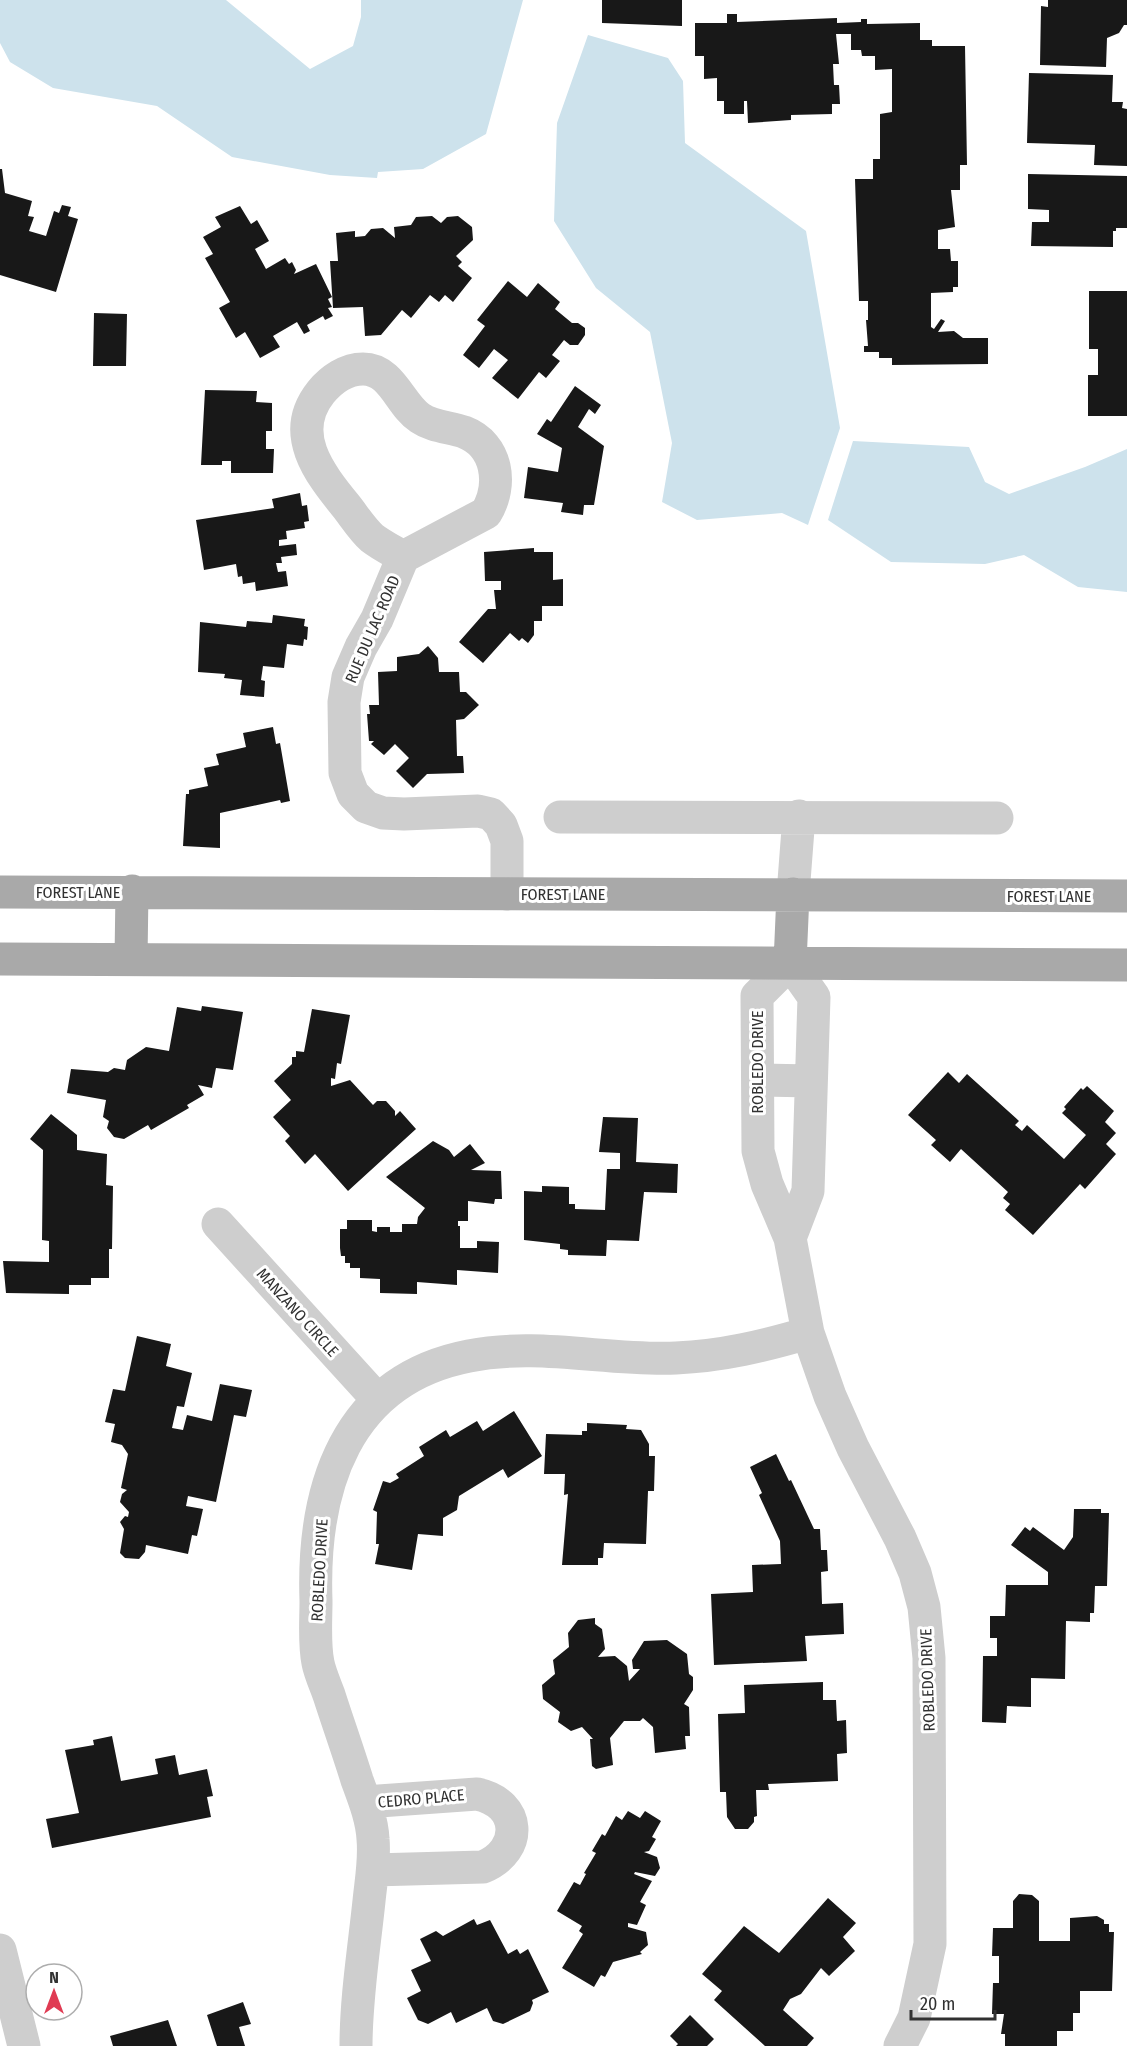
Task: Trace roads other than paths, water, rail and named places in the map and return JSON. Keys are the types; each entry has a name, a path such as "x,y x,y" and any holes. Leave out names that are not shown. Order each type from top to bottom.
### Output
{"main road":[{"path":"131,959 132,891"},
{"name":"FOREST LANE","path":"0,892 1127,896"},
{"path":"790,963 793,894"},
{"path":"0,959 1127,965"}],"street":[{"name":"RUE DU LAC ROAD","path":"403,557 372,537 322,477 309,450 306,427 314,401 330,382 350,370 366,369 382,376 393,385 407,406 421,419 466,433 486,448 495,468 496,485 494,500 486,513 403,557 377,619 348,677 344,702 345,773 353,794 366,807 383,813 478,811 491,814 501,825 507,841 507,894"},
{"path":"793,894 800,816"},
{"path":"560,817 997,818"},
{"path":"790,963 814,997 808,1191 790,1238"},
{"name":"ROBLEDO DRIVE","path":"790,963 757,996 758,1151 767,1184 790,1238 808,1333 830,1396 853,1448 900,1538 915,1573 924,1607 928,1658 930,1944 914,2018 900,2046"},
{"path":"758,1080 811,1081"},
{"name":"MANZANO CIRCLE","path":"218,1224 378,1400"},
{"name":"ROBLEDO DRIVE","path":"357,2031 373,1870 373,1838 365,1802 317,1662 315,1583 317,1542 323,1504 339,1453 359,1421 378,1400 410,1377 468,1356 508,1351 674,1358 704,1356 729,1354 808,1333"},
{"name":"CEDRO PLACE","path":"365,1802 477,1794 488,1796 498,1802 506,1810 511,1820 510,1843 504,1854 483,1867 373,1870"},
{"path":"0,1950 24,2046"}],"water":[{"path":"0,0 226,0 310,69 353,46 361,17 361,0 523,0 486,134 423,169 378,172 377,178 330,175 232,157 157,106 53,88 10,62 0,43"},
{"path":"588,35 668,58 683,81 685,143 806,231 840,428 808,525 782,513 697,520 662,502 672,443 650,332 596,288 554,221 557,123"},
{"path":"853,441 969,447 985,482 1009,494 1085,467 1127,449 1127,592 1078,587 1024,555 985,564 891,562 828,520"}]}
